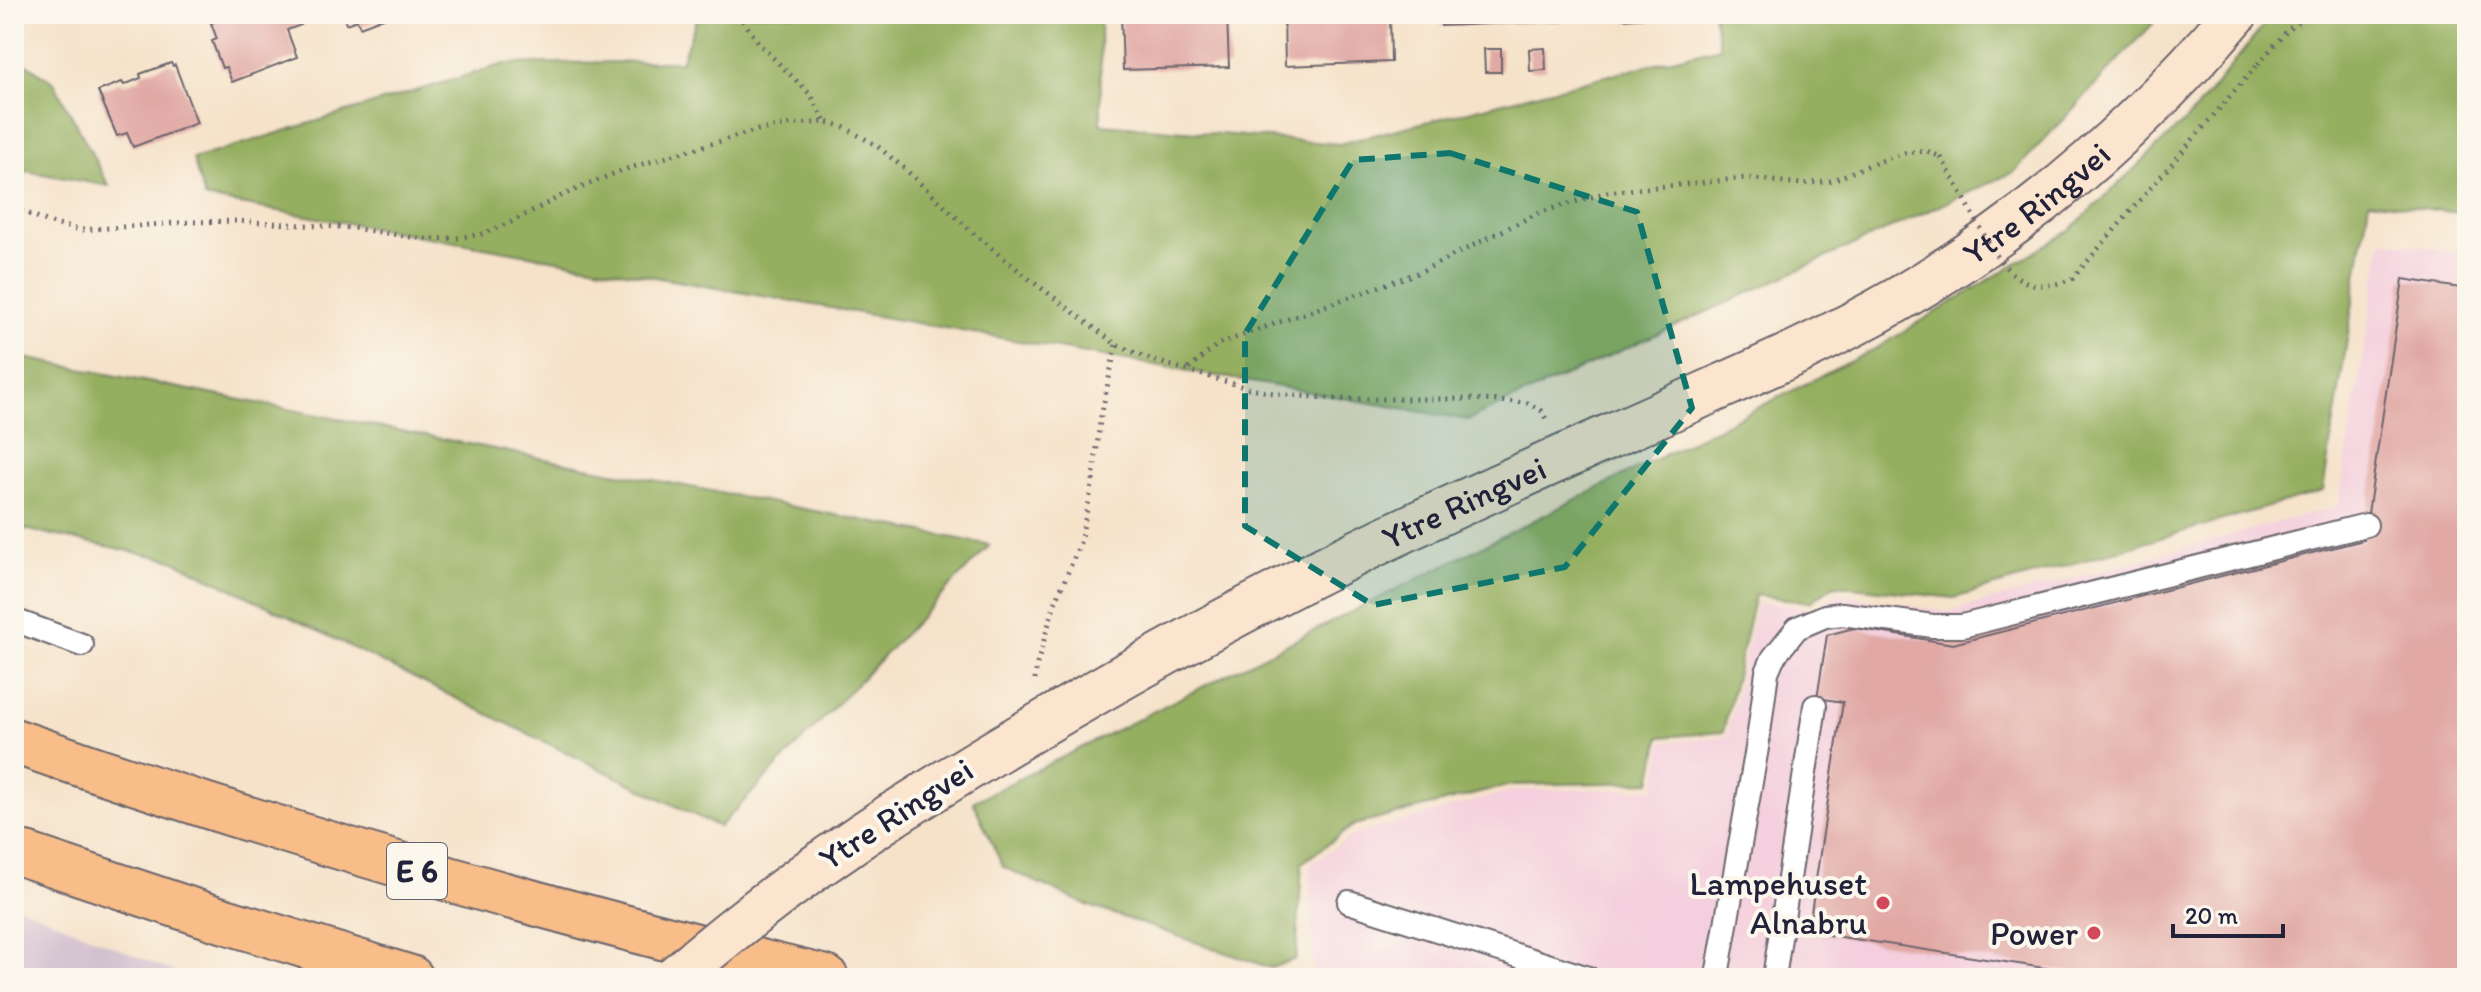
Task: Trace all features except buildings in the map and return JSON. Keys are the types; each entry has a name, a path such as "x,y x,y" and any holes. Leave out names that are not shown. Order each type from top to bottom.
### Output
{"highway":[{"name":"E 6","path":"14,741 227,813 506,897 826,978"},
{"path":"14,851 212,917 411,978"}],"main road":[{"name":"Ytre Ringvei","path":"675,978 727,932 779,893 894,814 1091,694 1289,586 1433,516 1774,363 1898,300 2008,228 2079,172 2169,88 2235,14"}],"lane":[{"path":"1720,978 1718,970 1757,748 1767,672 1773,658 1797,628 1812,620 1842,614 1933,626 1962,626 2366,525"},
{"path":"14,620 82,645"},
{"path":"1774,978 1815,706"},
{"path":"1349,902 1588,978"}],"path":[{"path":"738,14 761,46 811,95 826,122"},
{"path":"1189,369 1218,344 1420,272 1538,213 1607,192 1746,178 1816,183 1831,181 1905,153 1927,151 1941,157 1997,259 2023,281 2055,286 2072,279 2287,31 2306,14"},
{"path":"14,208 54,224 81,230 237,221 353,228 423,239 457,238 483,234 623,170 758,130 826,122 842,126 876,145 1028,278 1117,345 1152,360 1248,388 1304,397 1472,399 1528,403 1542,411 1553,432"},
{"path":"1035,686 1037,664 1054,606 1080,543 1093,481 1100,421 1117,345"}],"highlighted area":[{"path":"1450,153 1637,212 1692,408 1565,567 1373,605 1245,526 1245,334 1353,160"}],"shaded area":[{"path":"2382,240 2467,254 2467,978 1337,978 1313,971 1310,865 1353,835 1514,790 1655,789 1663,742 1727,737 1757,602 1813,609 1837,594 1948,612 2338,506"},
{"path":"14,904 188,978 14,978"}],"green space":[{"path":"699,14 907,14 935,18 936,14 1100,14 1101,124 1339,144 1720,47 1713,14 2162,14 2014,172 1468,420 205,198 193,159 504,64 681,61"},
{"path":"2273,14 2467,14 2467,214 2369,201 2323,491 1954,598 1834,585 1810,602 1755,595 1723,732 1660,737 1651,782 1511,785 1354,825 1302,863 1296,959 1271,968 1087,905 1003,867 973,802 1877,348 2070,230 2192,114"},
{"path":"14,55 54,83 109,186 14,169"},
{"path":"14,356 990,545 719,827 173,560 14,527"}],"place":[{"name":"Lampehuset Alnabru","path":"1883,903"},
{"name":"Power","path":"2094,933"}]}
